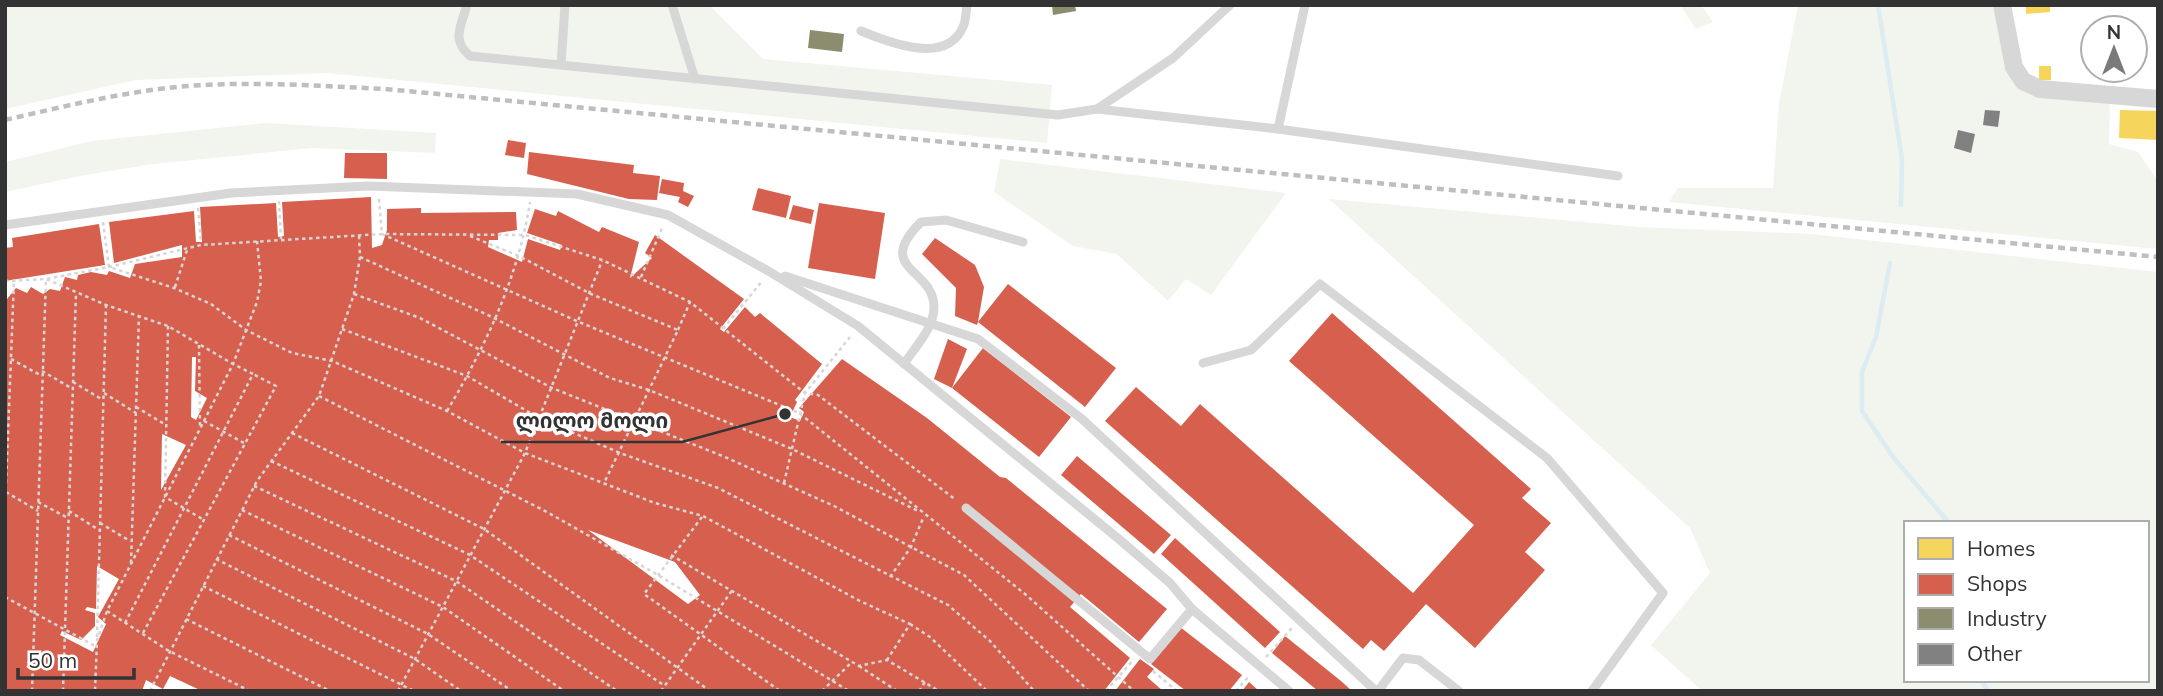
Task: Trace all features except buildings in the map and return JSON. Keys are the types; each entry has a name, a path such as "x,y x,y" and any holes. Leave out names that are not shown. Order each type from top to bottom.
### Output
{"street":[{"path":"2002,5 2014,67 2023,81 2040,89 2158,99"}],"lane":[{"path":"467,5 458,37 460,48 470,55 1009,112 1058,115 1097,109 1278,129 1618,176"},
{"path":"561,65 565,5"},
{"path":"672,5 695,79"},
{"path":"861,31 895,44 929,48 951,41 963,28 967,5"},
{"path":"1097,109 1173,58 1230,5"},
{"path":"1278,129 1305,5"},
{"path":"5,225 198,198 378,186 578,194 668,215 770,272 858,326 1170,583 1192,609 1289,691"},
{"path":"904,364 931,323 934,303 929,290 905,266 901,251 910,232 921,222 946,220 1023,243"},
{"path":"770,272 978,338 1082,419 1377,691 1403,658 1419,660 1459,691"},
{"path":"1203,363 1251,350 1320,284 1547,458 1664,593 1592,691"},
{"path":"966,508 1150,659 1192,609"}],"path":[{"path":"378,186 382,234"},
{"path":"279,191 281,239"},
{"path":"447,411 496,320 525,235 532,192"},
{"path":"198,198 201,244"},
{"path":"102,211 109,267"},
{"path":"641,278 668,215"},
{"path":"382,234 579,322 799,414 1025,594 1134,691"},
{"path":"5,281 46,279 109,267 201,244 382,234 525,235 602,260 690,302 805,393 818,395 926,474 966,508"},
{"path":"150,691 254,486 319,396 354,294 360,257 359,235"},
{"path":"467,235 519,256 591,295 678,330"},
{"path":"97,640 107,611 233,364 257,302 261,281 256,241"},
{"path":"174,288 188,247"},
{"path":"360,257 496,320 610,378 649,390 792,449 925,514"},
{"path":"398,691 524,453 591,295 602,260"},
{"path":"109,267 174,288 211,304 246,330 292,353 332,361 447,411 524,453 655,503 703,516 860,601 910,624 930,637 987,691"},
{"path":"723,329 770,272"},
{"path":"46,279 76,293 168,326 276,386 143,633"},
{"path":"32,691 46,279"},
{"path":"5,511 14,280"},
{"path":"63,691 76,293"},
{"path":"354,294 419,318 552,388 784,483 964,575 1089,691"},
{"path":"604,483 690,302"},
{"path":"95,691 106,304"},
{"path":"131,564 139,315"},
{"path":"165,497 168,326"},
{"path":"784,483 805,393 858,326"},
{"path":"342,329 467,376 539,418 620,453 718,488 948,605 990,641 1034,691"},
{"path":"199,345 200,429"},
{"path":"11,359 42,377"},
{"path":"5,365 10,368"},
{"path":"42,371 73,389"},
{"path":"125,623 253,374"},
{"path":"73,382 103,400"},
{"path":"104,393 136,414"},
{"path":"319,396 504,489 658,575 849,691"},
{"path":"136,407 166,425"},
{"path":"204,421 245,444"},
{"path":"292,433 484,529 710,691"},
{"path":"271,461 470,555 665,686"},
{"path":"254,486 456,581 617,691"},
{"path":"6,492 38,511"},
{"path":"165,497 204,520"},
{"path":"38,502 68,518"},
{"path":"242,510 443,607 564,691"},
{"path":"69,511 100,531"},
{"path":"890,577 911,547 925,514"},
{"path":"703,516 644,594 699,636 780,691"},
{"path":"100,523 132,542"},
{"path":"229,535 428,634 512,691"},
{"path":"671,555 733,589 897,691"},
{"path":"216,559 415,659 461,691"},
{"path":"203,586 402,682 414,691"},
{"path":"661,691 733,589"},
{"path":"5,597 97,647"},
{"path":"107,611 169,651 250,691"},
{"path":"186,619 330,691"},
{"path":"887,660 910,624"},
{"path":"1106,691 1120,678 1141,649"},
{"path":"1150,659 1149,667 1177,691"},
{"path":"859,666 887,660 939,691"},
{"path":"822,691 852,662"},
{"path":"919,691 925,682"}],"shaded area":[{"path":"5,5 709,5 763,59 1052,85 1047,143 326,73 136,80 5,109"},
{"path":"1680,5 1701,5 1713,22 1696,29"},
{"path":"1798,5 1997,5 2010,75 2110,101 2109,144 2138,152 2158,181 2158,249 1669,202 1678,188 1773,188 1779,103"},
{"path":"266,123 436,133 435,153 312,148 153,164 5,192 5,162 92,141"},
{"path":"1000,159 1286,193 1211,295 1186,279 1168,301 1117,254 1073,246 994,192"},
{"path":"1329,199 1639,227 1812,234 2158,272 2158,691 1702,691 1651,645 1710,573 1690,528"}],"waterway":[{"path":"1878,5 1902,159 1901,205"},
{"path":"1890,263 1876,337 1862,372 1862,411 1893,457 1947,521"},
{"path":"1982,682 1988,691"}],"railway":[{"path":"5,120 119,95 188,86 262,84 385,89 2158,257"}],"place":[{"name":"ლილო მოლი","path":"785,414"}]}
